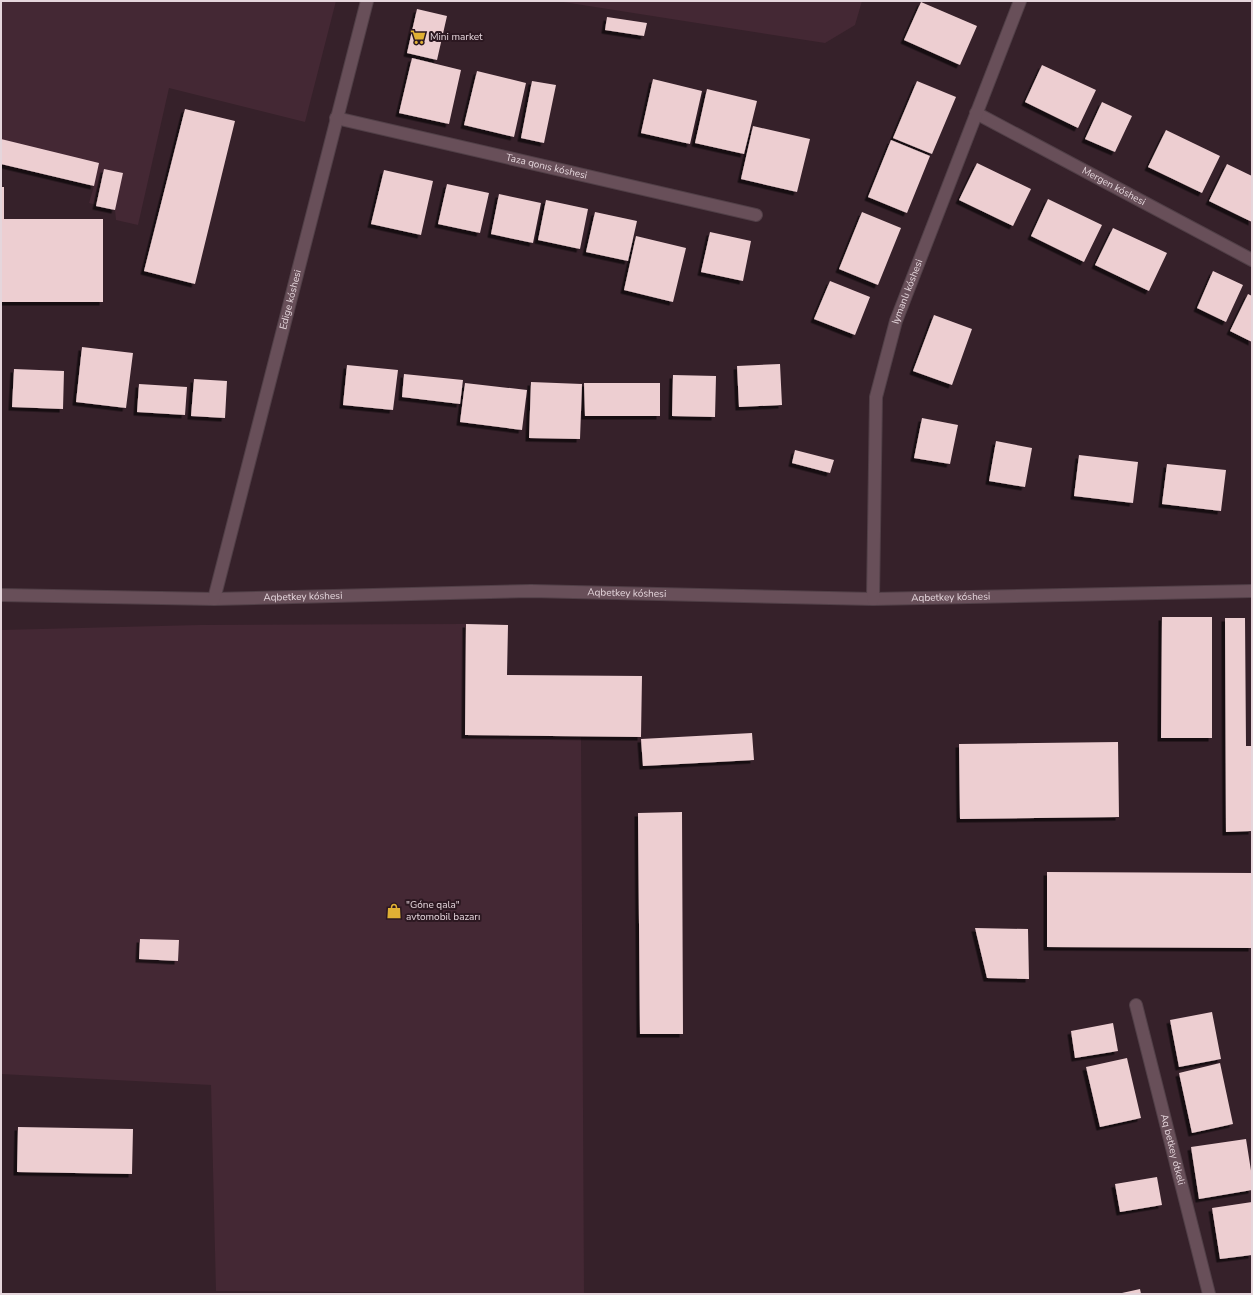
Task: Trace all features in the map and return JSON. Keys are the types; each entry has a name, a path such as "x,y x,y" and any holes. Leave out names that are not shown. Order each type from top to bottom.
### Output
{"street":[{"name":"Edige kóshesi","path":"214,599 367,1"},
{"name":"Iymanlı kóshesi","path":"873,599 876,397 896,321 1020,1"},
{"name":"Mergen kóshesi","path":"976,113 1252,260"},
{"name":"Taza qonıs kóshesi","path":"336,118 756,215"},
{"name":"Aqbetkey kóshesi","path":"1,595 214,599 531,591 873,599 1252,591"},
{"name":"Aq betkey ótkeli","path":"1136,1005 1209,1294"}],"shaded area":[{"path":"1,1 336,1 305,122 169,88 138,225 116,220 115,210 89,203 94,186 1,164"},
{"path":"557,1 862,1 855,25 825,43"},
{"name":"\"Góne qala\" avtomobil bazarı","path":"466,624 465,735 581,737 584,1294 216,1291 211,1085 1,1074 1,630 200,625"}],"building":[{"path":"921,2 977,26 960,65 904,40"},
{"path":"417,9 447,16 437,60 407,53"},
{"path":"607,17 647,23 644,36 605,30"},
{"path":"412,58 461,70 449,124 399,113"},
{"path":"1042,65 1096,90 1078,128 1025,102"},
{"path":"477,71 526,83 514,137 464,125"},
{"path":"653,79 702,91 690,144 641,133"},
{"path":"532,81 556,85 544,143 521,138"},
{"path":"917,81 956,97 932,154 893,138"},
{"path":"707,89 757,101 744,154 695,143"},
{"path":"1102,102 1132,116 1115,152 1085,139"},
{"path":"185,109 235,121 195,284 144,271"},
{"path":"753,126 810,139 797,192 741,179"},
{"path":"1166,130 1220,156 1202,193 1148,167"},
{"path":"1,139 99,163 94,186 1,164"},
{"path":"891,140 930,156 907,213 868,197"},
{"path":"977,163 1031,189 1013,226 959,200"},
{"path":"1227,164 1252,176 1252,222 1209,201"},
{"path":"104,169 123,173 115,210 96,206"},
{"path":"384,170 433,181 421,235 371,224"},
{"path":"447,184 489,193 480,233 438,224"},
{"path":"1,187 4,187 4,219 103,219 103,302 1,302"},
{"path":"499,194 541,203 533,243 491,234"},
{"path":"1048,199 1102,225 1084,262 1031,236"},
{"path":"546,200 588,209 580,249 538,240"},
{"path":"595,212 637,221 628,261 586,252"},
{"path":"862,212 901,228 878,285 839,269"},
{"path":"1113,228 1167,253 1149,291 1095,265"},
{"path":"710,232 751,241 743,281 701,272"},
{"path":"636,236 686,248 673,302 624,290"},
{"path":"1213,271 1243,285 1226,322 1197,308"},
{"path":"830,281 870,297 855,335 814,319"},
{"path":"1248,294 1252,296 1252,342 1230,331"},
{"path":"934,315 972,329 952,385 913,371"},
{"path":"82,347 133,353 126,408 76,402"},
{"path":"780,364 782,405 739,407 737,366"},
{"path":"347,365 398,370 393,410 343,405"},
{"path":"14,369 64,371 63,409 12,407"},
{"path":"404,374 463,380 460,404 402,397"},
{"path":"673,375 716,376 715,417 672,416"},
{"path":"194,379 227,381 225,418 191,416"},
{"path":"531,382 582,384 580,439 529,438"},
{"path":"465,383 527,390 522,430 460,422"},
{"path":"584,383 660,383 660,416 585,416"},
{"path":"139,384 187,387 185,415 137,412"},
{"path":"922,418 958,425 950,464 914,458"},
{"path":"996,441 1032,448 1025,487 989,481"},
{"path":"795,450 834,460 830,473 792,463"},
{"path":"1079,455 1138,462 1133,503 1074,496"},
{"path":"1167,464 1226,470 1221,511 1162,504"},
{"path":"1162,617 1212,617 1212,738 1161,738"},
{"path":"1225,618 1245,618 1246,746 1252,746 1252,831 1226,832"},
{"path":"466,624 508,625 507,675 642,676 641,737 465,735"},
{"path":"752,733 754,760 643,766 641,739"},
{"path":"1118,742 1119,817 960,819 959,744"},
{"path":"682,812 683,1034 640,1034 638,813"},
{"path":"1047,872 1252,873 1252,948 1047,947"},
{"path":"975,928 1028,929 1029,979 987,978"},
{"path":"140,939 179,940 178,961 139,959"},
{"path":"1212,1012 1221,1059 1179,1067 1170,1020"},
{"path":"1113,1023 1118,1051 1075,1058 1071,1031"},
{"path":"1127,1058 1141,1118 1100,1127 1086,1067"},
{"path":"1220,1063 1233,1124 1192,1133 1179,1073"},
{"path":"18,1127 133,1129 132,1174 17,1172"},
{"path":"1246,1139 1252,1177 1252,1190 1199,1199 1191,1147"},
{"path":"1157,1177 1162,1205 1120,1212 1115,1184"},
{"path":"1252,1202 1252,1255 1220,1259 1212,1208"},
{"path":"1140,1289 1141,1294 1122,1294 1122,1293"}],"place":[{"name":"Mini market","path":"418,37"},
{"name":"\"Góne qala\" avtomobil bazarı","path":"394,911"}]}
